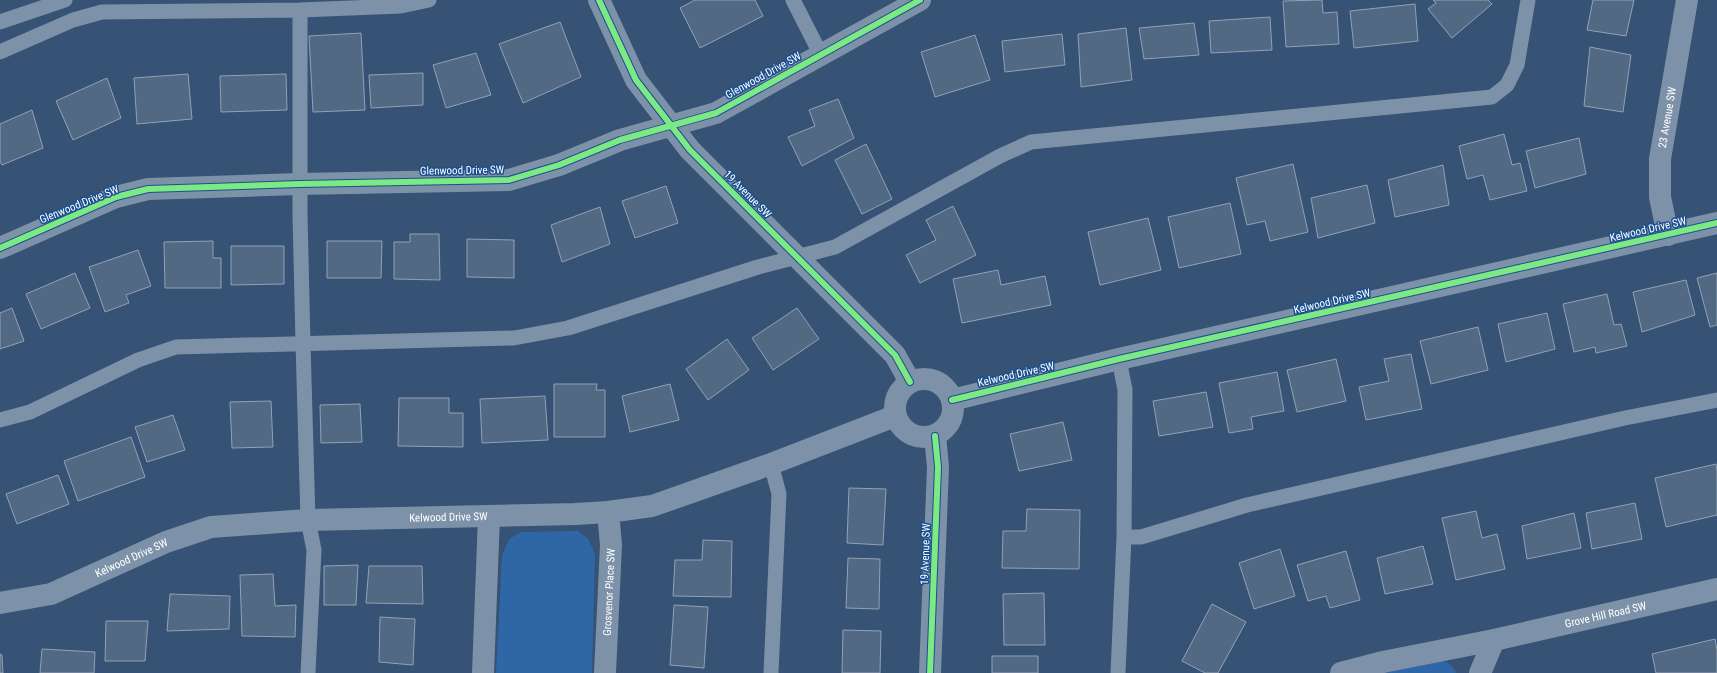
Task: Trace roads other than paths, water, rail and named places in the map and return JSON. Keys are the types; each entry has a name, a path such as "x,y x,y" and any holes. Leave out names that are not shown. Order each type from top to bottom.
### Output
{"street":[{"name":"19 Avenue SW","path":"599,0 636,80 690,150 895,355 910,382"},
{"name":"Glenwood Drive SW","path":"0,248 116,198 148,189 299,184 509,180 559,165 620,140 716,113 920,0"},
{"name":"23 Avenue SW","path":"1668,235 1660,198 1660,159 1687,0"},
{"name":"Kelwood Drive SW","path":"952,400 1119,359 1717,223"},
{"path":"923,378 936,381 946,388 952,400 954,408 952,417 945,428 935,436 918,437 904,430 895,416 894,406 897,396 902,388 910,382 923,378"},
{"name":"Kelwood Drive SW","path":"0,603 50,594 166,542 211,527 308,520 608,512 652,506 772,464 895,416"},
{"name":"19 Avenue SW","path":"930,673 938,468 935,436"},
{"name":"Grosvenor Place SW","path":"605,673 611,545 608,512"},
{"path":"483,673 489,516"},
{"name":"Grove Hill Road SW","path":"1341,673 1383,662 1494,640 1717,589"},
{"path":"1480,673 1494,640"}],"lane":[{"path":"0,22 65,0"},
{"path":"0,52 73,20 102,12 300,10 401,6 429,0"},
{"path":"793,0 804,24 821,54"},
{"path":"0,420 30,412 138,360 176,347 514,338 568,328 758,267 835,247 1000,156 1031,142 1492,97 1507,85 1517,64 1528,0"},
{"path":"300,10 299,184 303,344 308,520 314,550 308,673"},
{"path":"1118,673 1124,537 1125,390 1119,359"},
{"path":"1124,537 1141,537 1247,505 1625,418 1717,400"},
{"path":"771,673 778,494 772,464"}]}
